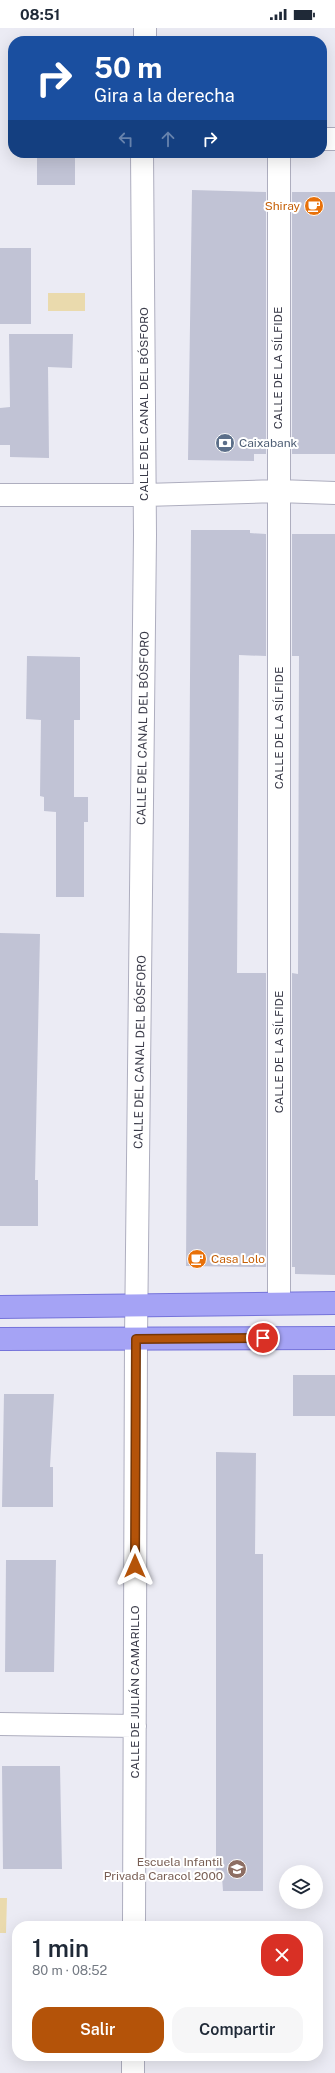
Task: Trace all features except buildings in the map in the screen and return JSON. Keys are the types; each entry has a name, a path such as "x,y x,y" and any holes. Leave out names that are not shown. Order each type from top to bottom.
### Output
{"main road":[{"path":"0,1307 279,1302 335,1303"},
{"path":"0,1339 335,1338"}],"street":[{"name":"CALLE DEL CANAL DEL BÓSFORO","path":"136,1339 145,495 142,158"},
{"name":"CALLE DE LA SÍLFIDE","path":"279,158 279,1302"},
{"path":"0,495 145,495 278,491 335,493"},
{"name":"CALLE DE JULIÁN CAMARILLO","path":"134,1921 136,1339"},
{"path":"0,1724 134,1726"},
{"path":"133,2061 133,2073"}],"shaded area":[{"path":"48,293 85,293 85,311 48,311"},
{"path":"0,1898 7,1898 6,1933 0,1933"}],"place":[{"name":"Shiray","path":"314,206"},
{"name":"Caixabank","path":"225,443"},
{"name":"Casa Lolo","path":"197,1259"},
{"name":"Escuela Infantil Privada Caracol 2000","path":"237,1869"}],"route":[{"path":"135,1566 136,1339 263,1338"}]}
